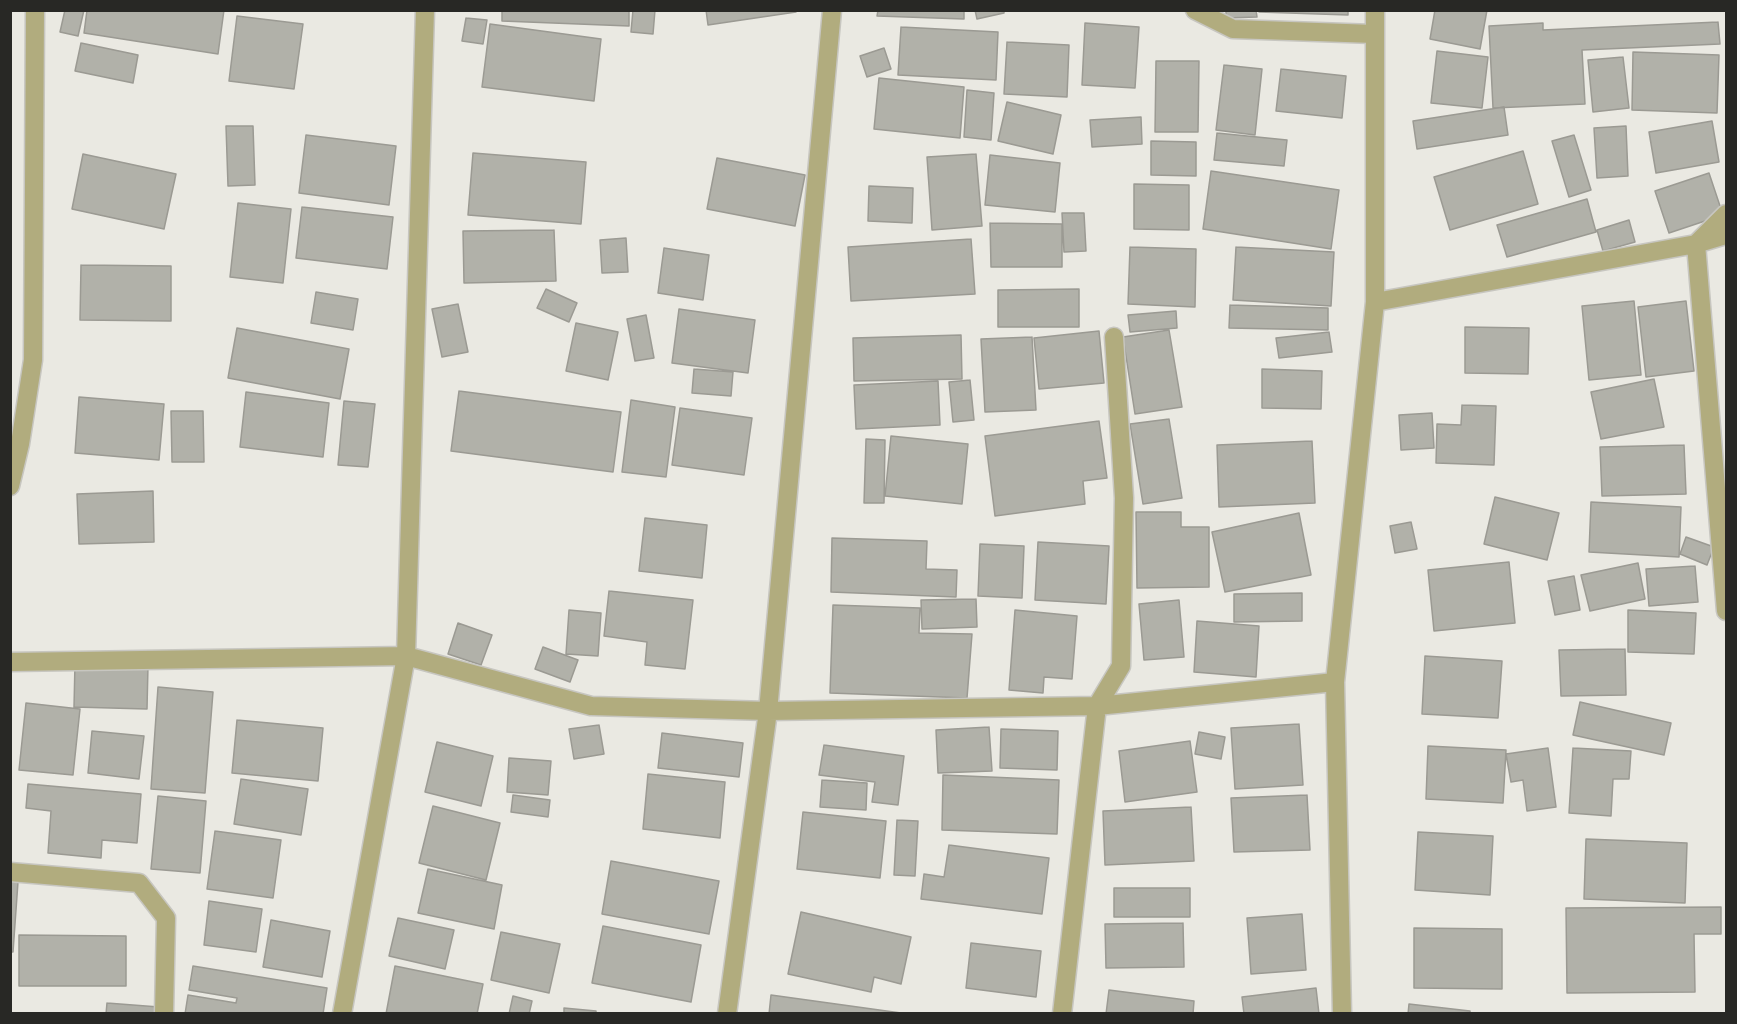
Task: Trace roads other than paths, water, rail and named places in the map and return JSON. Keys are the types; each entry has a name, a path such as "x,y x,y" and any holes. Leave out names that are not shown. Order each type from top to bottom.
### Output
{"street":[{"path":"10,486 20,444 33,360 35,10"},
{"path":"342,1014 406,656 425,10"},
{"path":"727,1014 768,711 832,10"},
{"path":"1195,10 1233,29 1374,34"},
{"path":"1342,1014 1335,682 1375,302 1375,10"},
{"path":"1696,244 1726,216"},
{"path":"1375,302 1696,244 1726,235"},
{"path":"1696,244 1726,611"},
{"path":"1062,1014 1097,706 1121,666 1124,498 1114,337"},
{"path":"10,662 406,656 591,706 768,711 1097,706 1335,682"},
{"path":"10,872 139,884 166,918 164,1014"}]}
